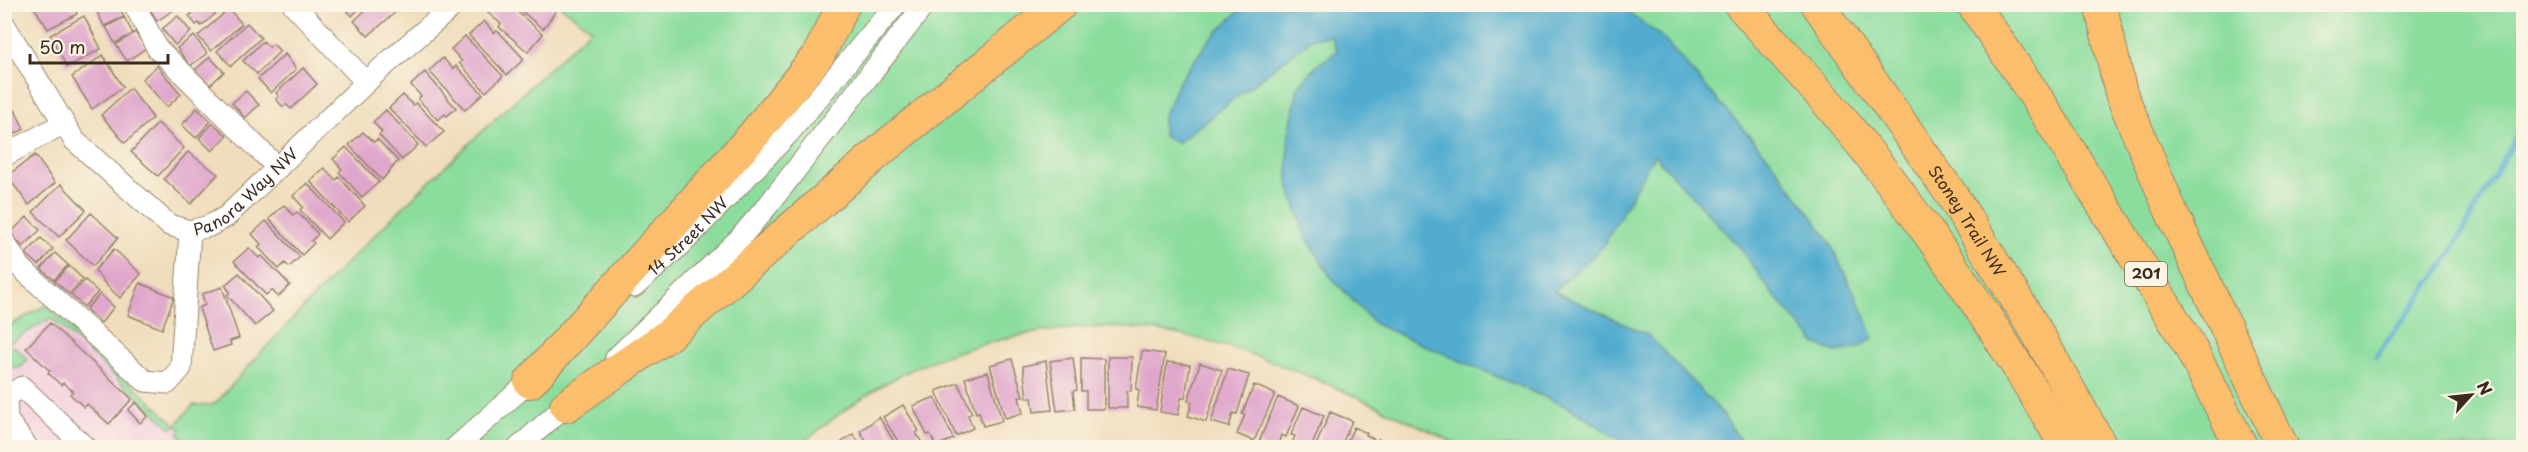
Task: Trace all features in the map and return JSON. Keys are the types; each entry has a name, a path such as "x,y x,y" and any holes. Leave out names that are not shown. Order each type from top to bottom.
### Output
{"highway":[{"path":"530,381 771,114 819,54 844,4"},
{"path":"566,406 667,336 887,145 1061,4"},
{"path":"1740,4 1834,111 1942,250 2067,447"},
{"name":"Stoney Trail NW","path":"1817,4 1951,194 2035,329 2102,447"},
{"name":"201","path":"1972,4 2042,106 2188,343 2242,447"},
{"path":"2100,4 2121,93 2170,209 2283,447"}],"street":[{"path":"134,4 157,48 278,168"},
{"path":"293,4 366,82"},
{"name":"Panora Way NW","path":"4,24 74,140 169,225 190,231 209,226 226,217 366,82 455,4"},
{"name":"14 Street NW","path":"455,447 686,240 737,189 834,81 896,4"},
{"path":"518,447 566,406 740,238 925,4"},
{"path":"4,156 64,123"},
{"path":"4,242 20,267 144,381 168,383 181,368 190,231"},
{"path":"28,447 6,421 6,397 22,387 86,447"}],"shaded area":[{"path":"46,305 201,447 5,447 4,329"}],"green space":[{"path":"559,5 2523,5 2523,447 1462,447 1336,388 1240,351 1167,332 1091,327 1051,330 1008,338 935,360 893,379 868,394 797,447 193,448 178,433 181,429 176,425 193,405 216,403 260,353 352,258 591,29"},
{"path":"46,305 176,425 172,429 51,318 5,345 4,329"},
{"path":"14,346 28,359 21,367 15,369 10,365 5,351"}],"water":[{"path":"1245,5 1617,5 1660,35 1769,158 1827,237 1864,313 1873,338 1859,348 1836,352 1817,345 1770,291 1741,249 1654,155 1603,247 1554,291 1648,335 1721,412 1745,447 1631,447 1570,408 1375,324 1330,276 1305,235 1288,182 1288,139 1298,87 1316,66 1337,51 1331,36 1313,38 1177,143 1163,136 1163,117 1179,81 1210,39"}],"building":[{"path":"32,4 72,4 77,14 48,29"},
{"path":"107,4 118,4 124,17 104,26 96,10"},
{"path":"147,4 172,4 175,9 157,21"},
{"path":"193,4 224,4 225,6 201,26 199,23 196,25 189,16 192,14 188,8"},
{"path":"341,4 364,4 352,16"},
{"path":"372,4 393,4 398,10 368,36 354,21"},
{"path":"494,4 508,4 543,34 528,52 499,27 501,24 487,12"},
{"path":"513,4 549,4 556,11 543,29"},
{"path":"229,9 242,24 211,51 198,36"},
{"path":"84,16 101,49 67,67 50,35"},
{"path":"178,16 191,32 175,45 162,29"},
{"path":"124,17 133,34 115,43 106,27"},
{"path":"484,21 494,33 497,31 500,33 524,59 507,75 469,35"},
{"path":"247,23 261,38 231,66 217,51"},
{"path":"135,32 146,48 127,61 116,45"},
{"path":"194,36 207,53 190,66 177,48"},
{"path":"465,36 503,76 486,92 459,63 462,61 451,49"},
{"path":"263,41 269,47 273,44 280,51 257,74 243,61"},
{"path":"285,54 296,69 271,93 258,79"},
{"path":"103,55 123,87 92,109 72,77"},
{"path":"210,57 224,72 210,85 195,70"},
{"path":"443,58 453,69 456,66 483,94 465,110 429,71"},
{"path":"157,66 181,94 167,107 142,79"},
{"path":"303,68 317,84 291,109 286,104 283,107 276,99 279,96 276,93"},
{"path":"425,72 456,108 438,120 418,99 421,96 411,85"},
{"path":"130,88 153,118 125,143 101,115"},
{"path":"246,91 259,105 245,118 232,103"},
{"path":"403,95 413,105 416,103 444,132 426,147 389,108"},
{"path":"197,108 211,121 196,138 182,125"},
{"path":"15,110 24,129 6,139 4,115"},
{"path":"386,110 418,145 402,160 379,135 382,132 373,122"},
{"path":"158,123 184,148 158,176 131,152"},
{"path":"213,123 227,136 212,151 199,138"},
{"path":"363,132 374,142 377,139 398,161 382,180 349,145"},
{"path":"346,147 379,182 362,197 339,172 342,169 333,159"},
{"path":"188,152 218,174 191,204 164,179"},
{"path":"35,155 55,183 29,205 7,176"},
{"path":"324,168 336,180 339,177 365,206 348,222 310,181"},
{"path":"307,183 344,222 327,239 300,210 303,207 293,196"},
{"path":"61,184 86,210 59,237 33,212"},
{"path":"4,185 12,194 4,200"},
{"path":"284,205 293,215 297,212 318,234 311,241 314,243 302,255 269,219"},
{"path":"91,213 118,238 93,266 66,240"},
{"path":"27,217 40,230 23,247 10,233"},
{"path":"266,221 300,257 289,267 285,263 279,269 258,247 261,244 252,234"},
{"path":"41,238 53,249 39,265 26,254"},
{"path":"249,248 259,258 262,256 290,285 278,297 272,290 266,295 234,261"},
{"path":"114,249 141,274 120,298 95,270"},
{"path":"55,253 68,265 54,280 41,269"},
{"path":"69,266 83,279 69,294 55,281"},
{"path":"239,273 273,311 255,326 227,295 230,292 225,285"},
{"path":"85,280 98,292 84,307 71,295"},
{"path":"140,283 174,297 162,329 128,315"},
{"path":"222,287 239,338 230,341 231,345 213,351 199,308 205,305 202,294"},
{"path":"100,294 114,307 101,323 86,309"},
{"path":"50,323 132,399 109,424 87,404 84,407 70,394 73,391 63,383 61,385 26,348"},
{"path":"1142,351 1165,354 1156,410 1137,407 1139,390 1136,389"},
{"path":"1108,357 1132,357 1131,391 1127,391 1127,408 1108,408"},
{"path":"1073,358 1077,390 1073,391 1075,409 1057,411 1050,361"},
{"path":"1081,358 1104,359 1104,409 1086,409 1086,391 1081,391"},
{"path":"1012,359 1023,396 1019,397 1023,413 1005,418 990,365"},
{"path":"1046,361 1052,410 1034,412 1032,398 1027,398 1023,366"},
{"path":"1167,362 1190,365 1185,398 1181,398 1178,415 1160,412"},
{"path":"1200,363 1222,370 1206,422 1188,416 1192,402 1188,401"},
{"path":"1228,369 1249,375 1237,414 1233,413 1229,427 1211,422"},
{"path":"988,372 1002,421 983,426 979,412 976,413 965,378"},
{"path":"958,383 972,413 968,415 973,428 956,436 936,391"},
{"path":"1254,385 1275,394 1254,441 1237,434 1245,415 1242,414"},
{"path":"935,397 953,439 936,446 930,434 927,435 913,406"},
{"path":"1278,397 1299,406 1286,437 1281,435 1277,448 1266,448 1258,444"},
{"path":"136,402 148,416 140,423 128,410"},
{"path":"903,405 919,431 916,433 925,448 902,448 883,417"},
{"path":"1303,407 1324,416 1311,448 1290,448 1295,436 1291,435"},
{"path":"1330,412 1352,421 1340,448 1315,448"},
{"path":"879,417 898,448 870,448 860,431"},
{"path":"1354,427 1374,439 1370,448 1344,448"},
{"path":"853,434 863,448 834,448"},
{"path":"1378,439 1398,447 1398,448 1374,448"}],"waterway":[{"path":"2376,356 2445,263 2524,124"}]}
